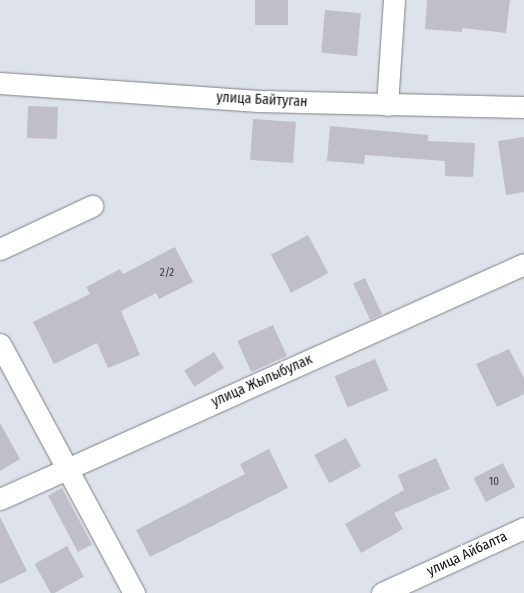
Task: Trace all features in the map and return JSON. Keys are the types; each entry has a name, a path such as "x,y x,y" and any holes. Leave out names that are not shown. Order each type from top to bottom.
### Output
{"street":[{"path":"387,105 394,0"},
{"name":"улица Байтуган","path":"0,83 387,105 524,107"},
{"path":"0,250 92,206"},
{"name":"улица Жылыбулак","path":"0,499 67,467 524,264"},
{"path":"0,344 134,593"},
{"name":"улица Айбалта","path":"382,593 524,528"}],"building":[{"path":"255,0 288,0 288,25 255,25"},
{"path":"427,0 510,0 506,33 462,28 462,32 425,29"},
{"path":"325,10 361,13 357,56 321,53"},
{"path":"28,106 58,107 57,139 27,138"},
{"path":"253,119 296,122 293,163 250,160"},
{"path":"330,126 428,135 428,141 475,143 473,177 445,176 445,161 365,155 364,164 327,161"},
{"path":"524,137 524,192 506,195 498,141"},
{"path":"308,235 328,273 291,293 271,255"},
{"path":"175,247 193,282 159,299 156,293 121,311 140,355 108,368 97,343 54,364 33,322 90,294 86,287 120,269 123,274"},
{"path":"365,278 382,314 370,320 353,283"},
{"path":"273,325 287,356 251,372 237,341"},
{"path":"509,349 524,378 524,394 497,407 476,364"},
{"path":"214,352 224,368 194,387 184,371"},
{"path":"375,359 388,390 348,407 334,376"},
{"path":"0,423 20,459 0,471"},
{"path":"346,438 361,466 329,483 314,455"},
{"path":"269,449 288,488 150,557 136,530 245,474 240,464"},
{"path":"436,458 450,489 394,513 403,529 361,553 345,524 404,490 398,475"},
{"path":"503,463 515,487 486,502 474,478"},
{"path":"62,488 92,545 78,552 48,496"},
{"path":"0,517 27,571 0,584"},
{"path":"67,546 84,577 54,593 51,593 35,564"}]}
